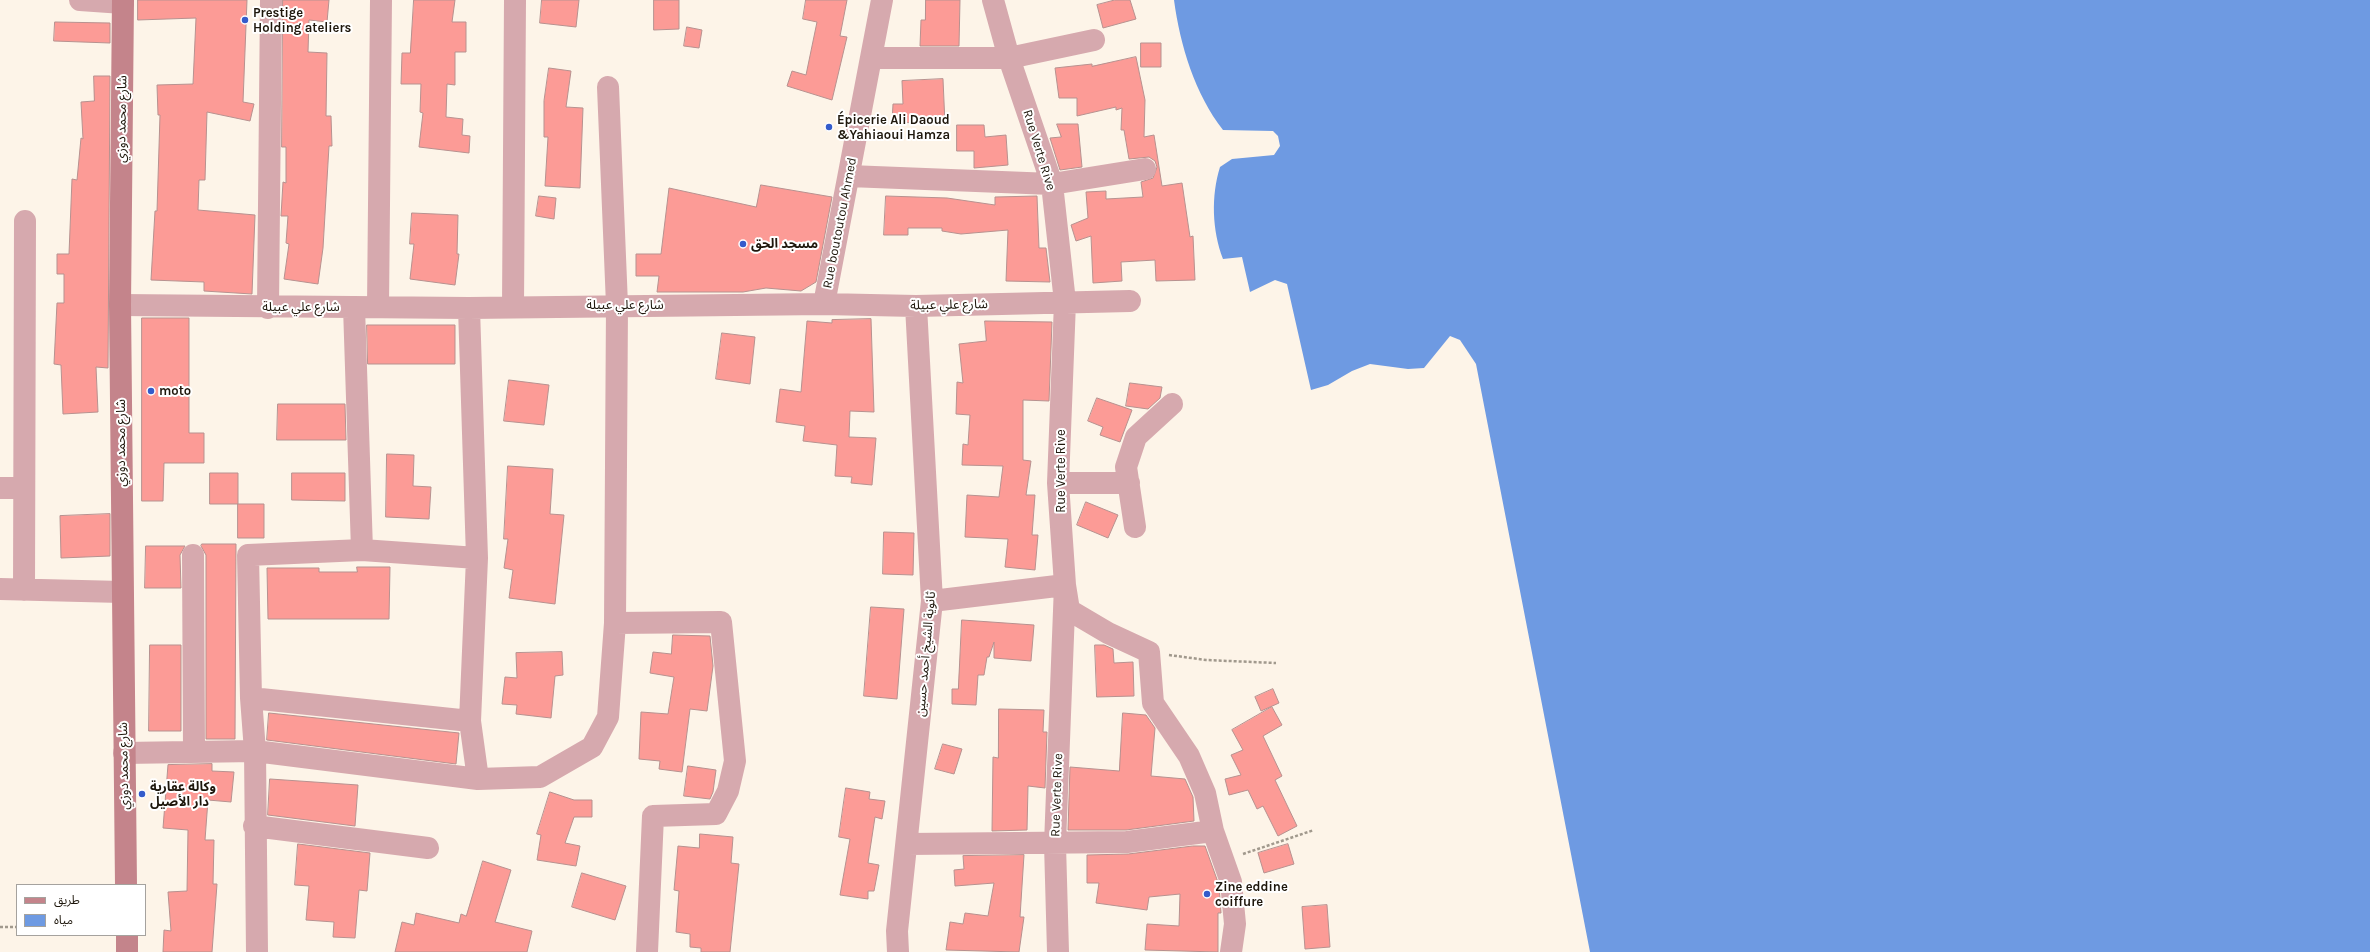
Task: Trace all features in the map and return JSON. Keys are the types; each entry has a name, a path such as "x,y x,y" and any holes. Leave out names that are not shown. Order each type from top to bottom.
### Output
{"street":[{"path":"80,0 123,1"},
{"path":"268,308 271,0"},
{"path":"378,307 381,0"},
{"path":"513,306 515,0"},
{"name":"Rue boutoutou Ahmed","path":"824,304 850,176 882,0"},
{"name":"Rue Verte Rive","path":"994,0 1009,58 1052,184 1065,302 1058,483 1065,585 1055,844 1058,952"},
{"name":"شارع محمد دوزي","path":"123,1 120,305 126,884"},
{"path":"871,58 1009,58 1094,40"},
{"path":"124,753 255,751 478,779 540,777 592,747 608,717 615,623 617,305 608,86"},
{"path":"850,176 1052,184 1145,169"},
{"path":"24,590 25,221"},
{"name":"شارع علي عبيلة","path":"120,305 268,308 469,308 513,306 824,304 916,306 1130,301"},
{"name":"ثانوية الشيخ أحمد حسين","path":"898,952 897,931 932,601 916,306"},
{"path":"354,307 362,550"},
{"path":"469,308 477,558 470,721 478,779"},
{"path":"1135,527 1126,467 1136,437 1172,404"},
{"path":"1058,483 1128,483"},
{"path":"0,488 24,488"},
{"path":"256,952 254,826 255,751 251,698 248,555 362,550 477,558"},
{"path":"193,555 194,751"},
{"path":"932,601 1065,585 1069,610 1108,633 1149,652 1153,703 1189,756 1205,793 1213,831 1231,882 1235,924 1231,952"},
{"path":"0,589 122,592"},
{"path":"615,623 721,622 736,761 728,791 716,814 653,816 647,952"},
{"path":"251,698 470,721"},
{"path":"254,826 428,848"},
{"path":"907,844 1055,844 1127,842 1213,831"},
{"path":"127,936 127,952"}],"path":[{"path":"1149,652 1206,660 1276,663"},
{"path":"1223,861 1314,830"},
{"path":"0,927 16,927"}],"water":[{"path":"1174,0 2370,0 2370,952 1590,952 1476,364 1460,340 1450,336 1424,368 1408,369 1370,364 1352,371 1328,385 1311,390 1287,284 1275,280 1250,292 1242,257 1223,259 1219,248 1215,225 1214,201 1220,167 1232,159 1274,155 1280,146 1278,136 1273,131 1223,130 1204,101 1190,68 1180,34"}],"building":[{"path":"138,0 247,0 243,102 254,104 250,121 207,112 205,180 199,180 198,210 255,215 252,294 204,291 204,282 151,280 155,211 157,211 160,115 158,115 157,85 193,84 196,18 138,20"},
{"path":"283,0 329,0 327,22 309,20 308,52 327,53 326,116 331,116 332,146 329,146 323,248 318,284 284,279 289,244 286,243 288,216 281,216 283,182 286,183 286,147 282,147"},
{"path":"414,0 455,0 452,22 466,22 466,52 455,52 455,85 447,84 446,117 463,119 462,135 470,136 469,153 419,147 423,113 420,112 421,84 401,84 402,53 410,53"},
{"path":"542,0 579,0 576,27 540,23"},
{"path":"654,0 679,0 679,29 654,30"},
{"path":"806,0 847,0 840,36 847,37 832,100 787,86 792,71 806,75 817,22 803,19"},
{"path":"926,0 960,0 959,46 920,46 921,20 925,20"},
{"path":"1115,0 1130,0 1136,19 1103,28 1097,5"},
{"path":"55,22 110,23 110,43 54,41"},
{"path":"687,27 702,30 699,48 684,46"},
{"path":"1141,43 1161,43 1161,67 1141,67"},
{"path":"1136,57 1145,100 1144,137 1154,135 1162,186 1182,183 1190,237 1193,236 1195,280 1156,281 1155,260 1121,262 1122,281 1093,283 1091,236 1076,241 1071,225 1088,218 1086,192 1106,191 1106,199 1143,197 1141,182 1153,178 1157,167 1155,161 1149,157 1129,159 1124,130 1121,130 1122,108 1116,110 1116,107 1077,116 1077,98 1059,98 1055,68 1092,64 1092,66"},
{"path":"549,68 571,71 566,107 583,108 580,188 545,186 548,137 544,137 544,101"},
{"path":"94,76 110,76 108,368 96,367 98,412 63,414 61,365 54,364 57,303 64,303 64,274 57,274 57,254 69,254 72,179 77,180 81,138 83,139 81,102 94,101"},
{"path":"943,79 945,124 892,122 893,104 903,104 902,81"},
{"path":"1057,124 1078,124 1082,167 1060,170 1050,138 1061,137"},
{"path":"957,125 984,125 985,137 1006,135 1008,165 974,168 974,151 957,151"},
{"name":"مسجد الحق","path":"761,185 832,197 816,282 801,291 766,288 743,292 657,292 659,276 636,276 636,254 661,254 669,188 756,207"},
{"path":"539,196 556,198 554,219 536,216"},
{"path":"886,196 947,198 995,205 995,197 1037,196 1039,248 1046,248 1050,282 1006,281 1008,230 961,234 942,231 942,228 908,228 908,235 884,235"},
{"path":"412,213 458,215 457,254 459,254 455,285 410,279 414,244 410,244"},
{"path":"142,318 189,318 189,433 204,433 204,463 164,463 163,501 142,501"},
{"path":"871,319 874,412 850,411 849,437 876,438 872,485 851,483 852,477 835,476 837,445 803,441 805,426 776,422 780,389 801,392 807,321 832,323 832,320"},
{"path":"985,321 1052,322 1049,401 1023,400 1023,460 1031,461 1026,495 1035,495 1032,535 1038,535 1035,570 1005,567 1008,539 965,537 967,495 999,497 1003,466 962,465 963,444 968,445 970,415 956,414 957,382 963,383 959,344 986,341"},
{"path":"367,325 455,325 455,364 368,364"},
{"path":"722,333 755,337 750,384 716,379"},
{"path":"509,380 549,385 544,425 504,421"},
{"path":"1130,383 1162,387 1160,398 1148,409 1126,406"},
{"path":"1097,398 1132,410 1120,442 1100,435 1103,427 1088,421"},
{"path":"278,404 345,404 346,440 277,440"},
{"path":"387,454 414,455 413,486 431,487 429,519 386,517"},
{"path":"508,466 553,469 550,514 564,515 555,604 509,598 513,570 504,568 508,539 504,539"},
{"path":"210,473 238,473 238,504 210,504"},
{"path":"292,473 345,473 345,501 292,500"},
{"path":"1086,502 1118,515 1108,538 1077,525"},
{"path":"238,504 264,504 264,538 238,538"},
{"path":"110,514 110,556 61,558 60,516"},
{"path":"884,532 914,533 913,575 883,574"},
{"path":"202,544 236,544 235,739 206,739 206,555 201,546"},
{"path":"146,546 185,546 180,555 181,588 145,588"},
{"path":"357,567 390,567 389,619 268,619 267,568 319,568 319,572 357,572"},
{"path":"871,607 904,609 897,699 864,696"},
{"path":"962,620 1034,625 1031,661 994,658 994,642 989,657 987,657 984,675 978,675 976,705 952,704 952,689 958,689"},
{"path":"673,635 710,636 713,666 707,711 690,709 682,772 659,769 660,761 639,759 641,712 668,714 674,677 650,673 653,652 671,654"},
{"path":"150,645 181,645 181,731 149,731"},
{"path":"1095,645 1104,645 1113,649 1114,663 1133,662 1134,696 1097,697"},
{"path":"562,652 563,675 555,676 551,718 516,714 517,705 502,704 505,677 517,678 516,653"},
{"path":"1273,689 1279,703 1261,711 1255,697"},
{"path":"1272,707 1282,725 1263,736 1282,776 1275,780 1297,826 1278,836 1263,806 1257,809 1248,790 1229,795 1225,779 1241,775 1231,755 1243,750 1232,730"},
{"path":"999,709 1044,710 1043,732 1047,732 1045,788 1028,786 1027,830 992,831 993,757 998,758"},
{"path":"269,713 459,733 456,764 267,740"},
{"path":"1123,713 1146,715 1155,728 1151,776 1185,779 1193,797 1194,821 1126,830 1068,830 1070,767 1119,771"},
{"path":"943,744 962,749 954,774 935,769"},
{"path":"212,764 212,771 234,772 231,802 208,800 205,840 214,840 213,884 217,884 212,952 163,952 164,930 171,931 168,892 187,891 188,830 163,828 168,765"},
{"path":"688,766 716,770 713,792 710,799 684,796"},
{"path":"270,779 358,785 355,826 268,815"},
{"path":"846,788 870,792 869,799 885,801 882,819 875,817 868,863 879,865 874,891 868,891 868,899 840,895 850,839 839,837"},
{"path":"550,792 574,800 592,800 592,817 574,817 565,843 580,846 576,866 537,860 541,835 537,834"},
{"path":"700,834 733,837 731,863 739,864 730,952 701,952 701,948 690,947 690,934 676,932 679,891 674,890 678,846 699,848"},
{"path":"298,844 370,853 367,891 359,890 355,938 333,937 334,922 306,920 309,886 295,885"},
{"path":"1288,844 1294,864 1264,873 1258,853"},
{"path":"1193,846 1205,846 1219,885 1221,913 1218,913 1218,952 1145,950 1147,924 1179,926 1180,894 1149,897 1147,910 1096,903 1099,883 1087,883 1087,855 1128,854"},
{"path":"1024,855 1020,917 1024,917 1019,952 946,950 950,922 963,924 965,913 988,916 994,883 955,886 954,870 964,869 963,856"},
{"path":"483,861 511,870 495,922 532,931 527,952 395,952 402,922 414,925 416,913 459,923 461,914 466,916"},
{"path":"582,873 626,886 615,920 572,907"},
{"path":"1327,905 1330,947 1305,949 1302,907"}],"place":[{"name":"Prestige Holding ateliers","path":"245,20"},
{"name":"Épicerie Ali Daoud &Yahiaoui Hamza","path":"829,127"},
{"name":"مسجد الحق","path":"743,244"},
{"name":"moto","path":"151,391"},
{"name":"وكالة عقارية دار الأصيل","path":"142,794"},
{"name":"Zine eddine coiffure","path":"1207,894"}]}
